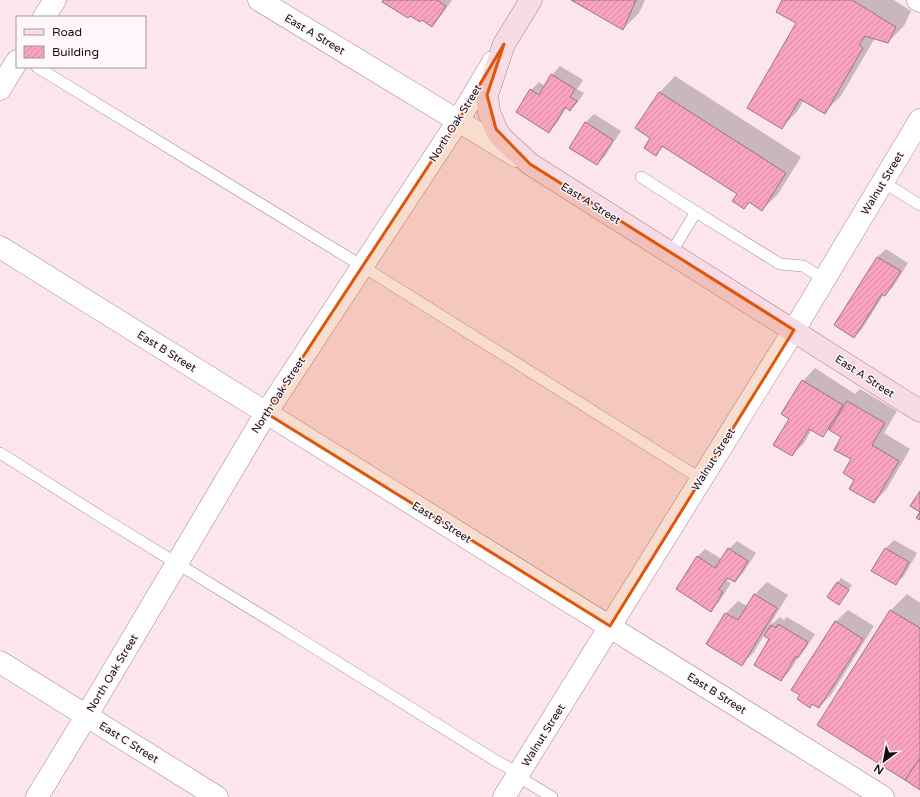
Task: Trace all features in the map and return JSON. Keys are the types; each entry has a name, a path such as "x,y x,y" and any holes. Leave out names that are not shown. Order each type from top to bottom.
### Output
{"main road":[{"name":"North Oak Street","path":"504,44 531,0"},
{"path":"504,44 487,95 489,112 500,137 530,164"},
{"name":"East A Street","path":"530,164 920,411"}],"street":[{"path":"45,16 55,0"},
{"name":"East A Street","path":"259,0 530,164"},
{"name":"North Oak Street","path":"37,797 266,413 458,121 504,44"},
{"path":"0,89 16,63"},
{"name":"Walnut Street","path":"504,797 794,330 920,120"},
{"name":"East B Street","path":"0,247 883,797"},
{"name":"East C Street","path":"0,662 217,797"}],"lane":[{"path":"39,68 362,266 701,479"},
{"path":"641,177 780,264 803,266 824,279"},
{"path":"883,182 920,205"},
{"path":"671,253 696,212"},
{"path":"0,453 518,774 552,797"}],"highlighted area":[{"path":"504,44 487,95 496,129 530,164 794,330 610,626 266,413 458,121"}],"building":[{"path":"383,0 437,0 446,6 432,27 422,20 420,22 410,16 408,18 382,2"},
{"path":"571,0 636,0 623,30"},
{"path":"782,0 852,0 896,27 888,43 865,36 859,45 863,48 825,114 800,99 782,129 747,108 796,23 776,12"},
{"path":"551,74 575,89 570,97 577,101 570,111 565,107 549,133 516,112 530,89 539,95"},
{"path":"659,92 786,173 762,211 749,202 744,209 732,201 737,194 662,146 656,156 644,148 650,138 635,128"},
{"path":"585,122 613,140 597,165 569,148"},
{"path":"877,257 901,271 885,296 882,294 854,338 834,325"},
{"path":"802,380 843,405 823,437 809,429 792,456 773,445 789,419 781,414"},
{"path":"847,401 885,423 872,445 899,461 874,503 849,489 854,480 843,473 851,459 834,450 841,437 829,430"},
{"path":"920,491 920,512 910,506"},
{"path":"920,512 920,520 916,518"},
{"path":"728,548 748,561 735,582 727,578 719,589 723,592 711,612 676,589 697,556 715,568"},
{"path":"885,548 909,562 896,585 871,571"},
{"path":"837,582 849,590 839,605 827,597"},
{"path":"754,594 777,608 742,666 706,644 725,613 738,620"},
{"path":"890,610 920,628 920,758 905,780 817,725"},
{"path":"835,621 863,639 819,708 812,704 810,708 797,699 800,695 791,690"},
{"path":"778,624 808,642 798,658 796,656 781,681 754,665 769,639 764,636 771,625 776,628"},
{"path":"920,758 920,790 905,780"}]}
